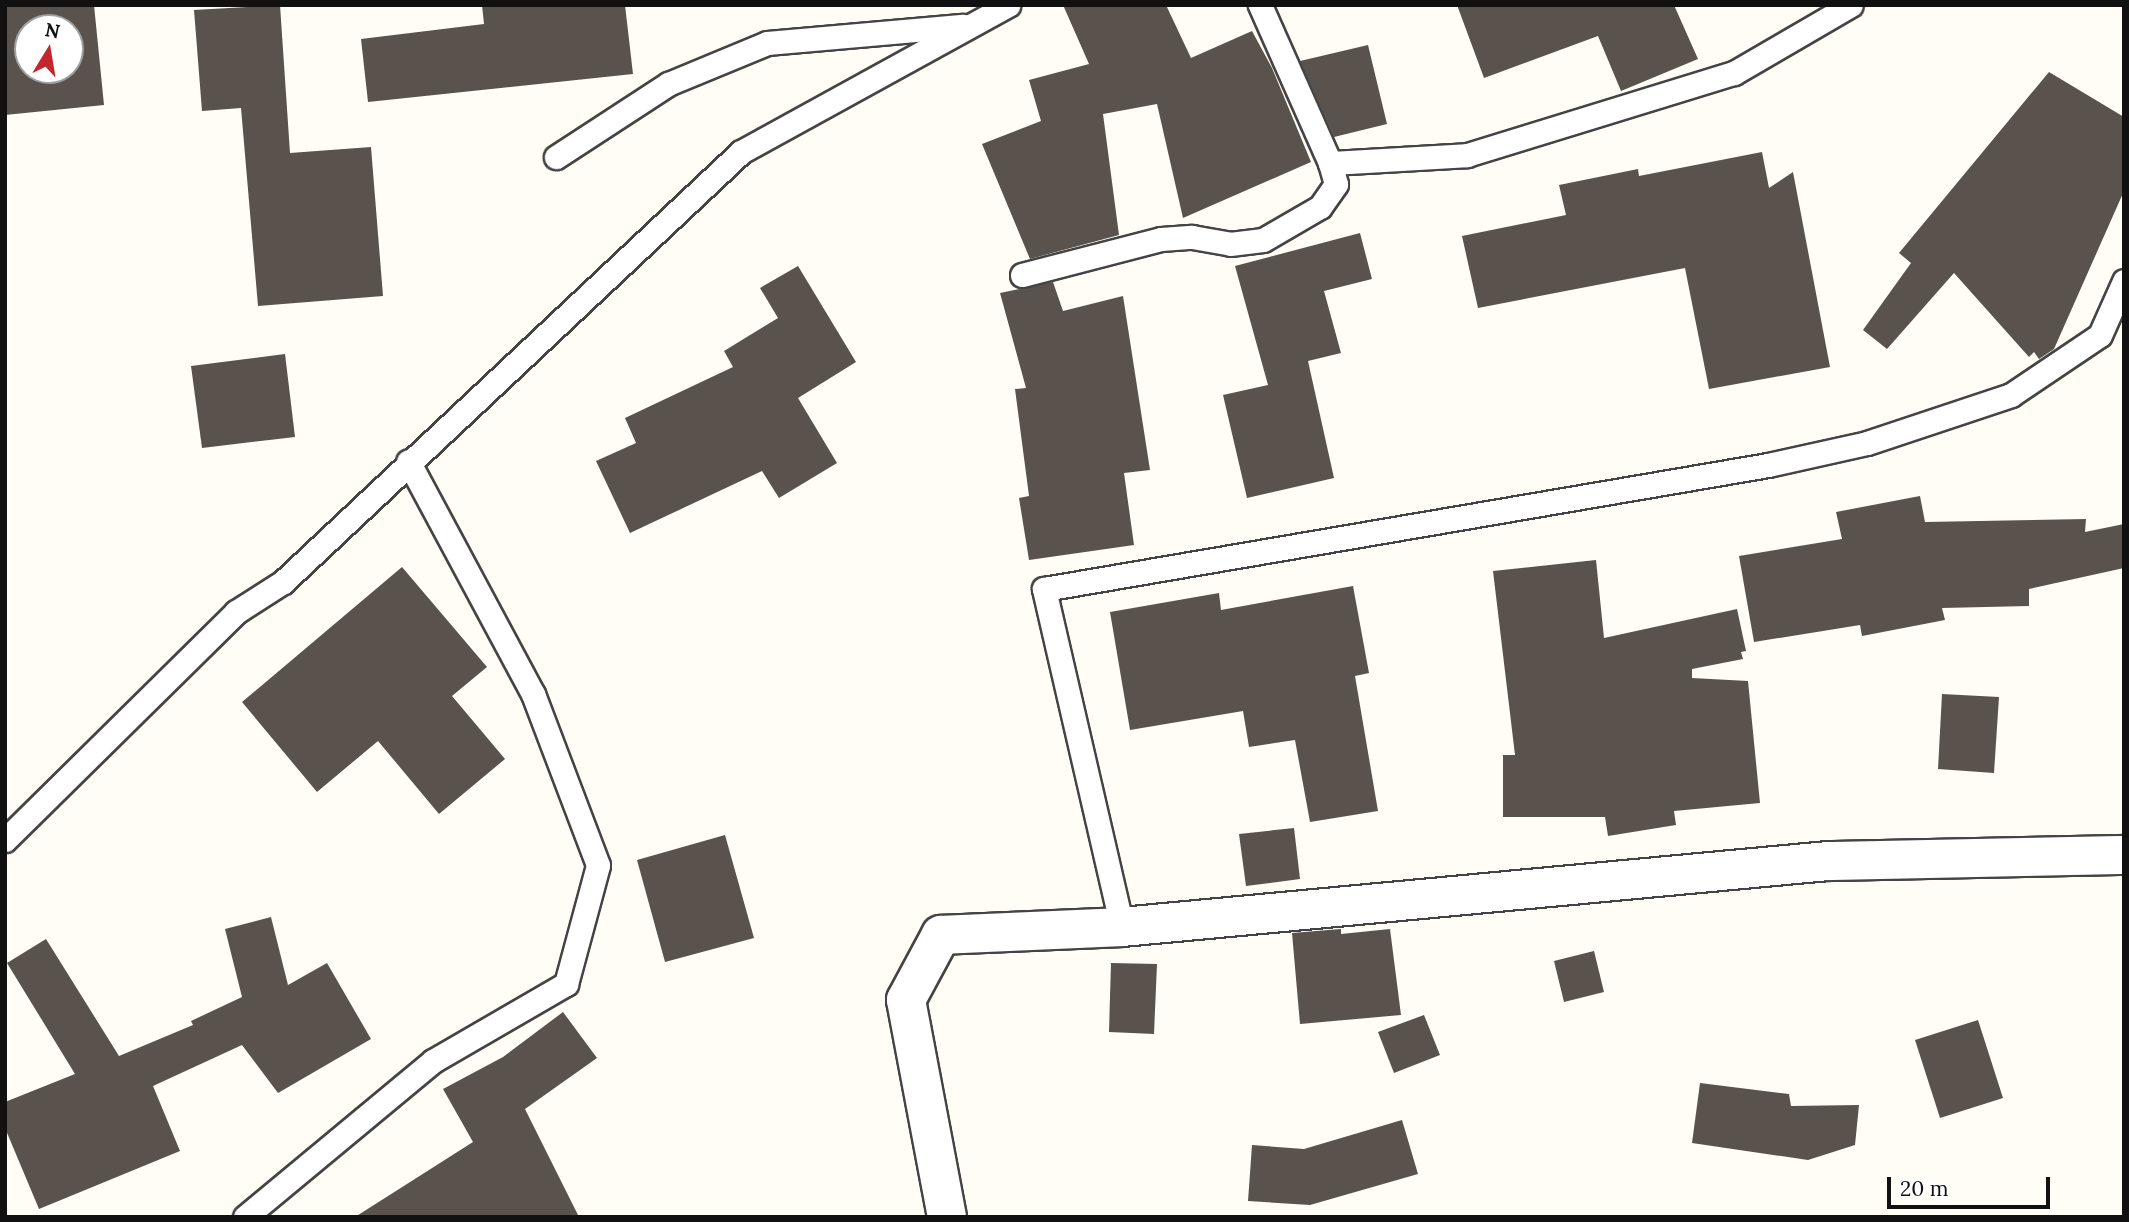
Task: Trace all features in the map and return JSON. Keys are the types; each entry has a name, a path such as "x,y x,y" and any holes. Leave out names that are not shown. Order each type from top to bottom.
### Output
{"street":[{"path":"947,1217 906,1000 941,935 1122,927 1828,861 2124,855"}],"lane":[{"path":"5,841 236,612 283,582 408,461 741,152 1007,5"},
{"path":"1023,275 1161,239 1192,237 1230,244 1263,240 1320,207 1336,184 1330,163 1260,5"},
{"path":"1330,163 1456,157 1480,151 1734,73 1851,5"},
{"path":"556,157 668,84 767,43 974,25"},
{"path":"1122,927 1044,589 1755,467 1867,443 2011,395 2100,335 2124,281"},
{"path":"245,1217 433,1060 566,984 598,865 533,694 408,461"}],"building":[{"path":"5,5 94,5 104,105 5,115"},
{"path":"280,5 290,153 371,147 383,296 258,306 241,108 202,111 194,10"},
{"path":"482,5 625,5 633,74 368,102 361,39 484,24"},
{"path":"1063,5 1166,5 1191,58 1252,31 1272,68 1311,162 1183,218 1157,104 1103,114 1119,235 1030,259 982,144 1041,121 1029,80 1089,64"},
{"path":"1457,5 1674,5 1698,59 1621,91 1598,36 1484,78"},
{"path":"1368,45 1387,124 1334,137 1300,61"},
{"path":"2049,72 2124,117 2124,191 2054,349 2039,359 2034,352 2029,357 1954,273 1887,349 1863,330 1911,263 1899,253"},
{"path":"1762,152 1769,188 1793,172 1830,367 1709,389 1685,268 1478,308 1462,236 1566,215 1559,185 1638,169 1639,176"},
{"path":"1360,233 1372,279 1324,291 1341,353 1308,361 1334,478 1247,498 1223,395 1268,385 1235,266"},
{"path":"798,266 856,362 798,398 837,463 779,498 762,471 630,533 596,461 636,443 625,418 733,367 724,351 778,318 760,288"},
{"path":"1053,282 1063,311 1123,296 1150,470 1124,473 1134,545 1029,560 1019,498 1029,496 1015,389 1026,388 1000,293"},
{"path":"285,354 295,437 202,448 191,366"},
{"path":"1920,496 1925,522 2086,519 2085,532 2124,524 2124,568 2029,589 2029,606 1942,608 1945,620 1862,636 1860,625 1754,642 1739,556 1842,539 1836,512"},
{"path":"1596,560 1604,638 1737,609 1746,651 1741,652 1743,659 1692,669 1692,678 1748,681 1760,803 1674,811 1676,825 1608,836 1605,817 1503,817 1503,755 1515,755 1493,571"},
{"path":"402,567 487,667 452,696 505,759 439,814 378,741 317,792 242,702"},
{"path":"1353,586 1369,673 1355,676 1378,811 1310,822 1295,740 1249,747 1243,711 1130,730 1110,612 1219,593 1221,610"},
{"path":"1942,694 1999,697 1994,773 1938,769"},
{"path":"1294,828 1300,879 1246,886 1239,834"},
{"path":"725,835 754,938 665,962 637,860"},
{"path":"271,917 288,985 327,963 371,1039 278,1093 242,1045 153,1086 180,1151 39,1209 5,1128 5,1102 75,1074 7,963 46,939 119,1056 193,1025 191,1021 242,997 225,929"},
{"path":"1341,929 1341,934 1390,929 1401,1015 1300,1024 1292,933"},
{"path":"1594,951 1604,992 1564,1002 1554,961"},
{"path":"1111,963 1157,964 1154,1034 1109,1032"},
{"path":"563,1012 597,1058 525,1109 579,1217 355,1217 473,1142 443,1089 503,1057"},
{"path":"1424,1015 1440,1055 1394,1073 1378,1032"},
{"path":"1978,1020 2003,1098 1940,1118 1915,1040"},
{"path":"1700,1083 1789,1094 1791,1106 1859,1105 1855,1145 1808,1160 1692,1143"},
{"path":"1402,1120 1418,1174 1310,1205 1248,1201 1252,1145 1304,1149"}]}
